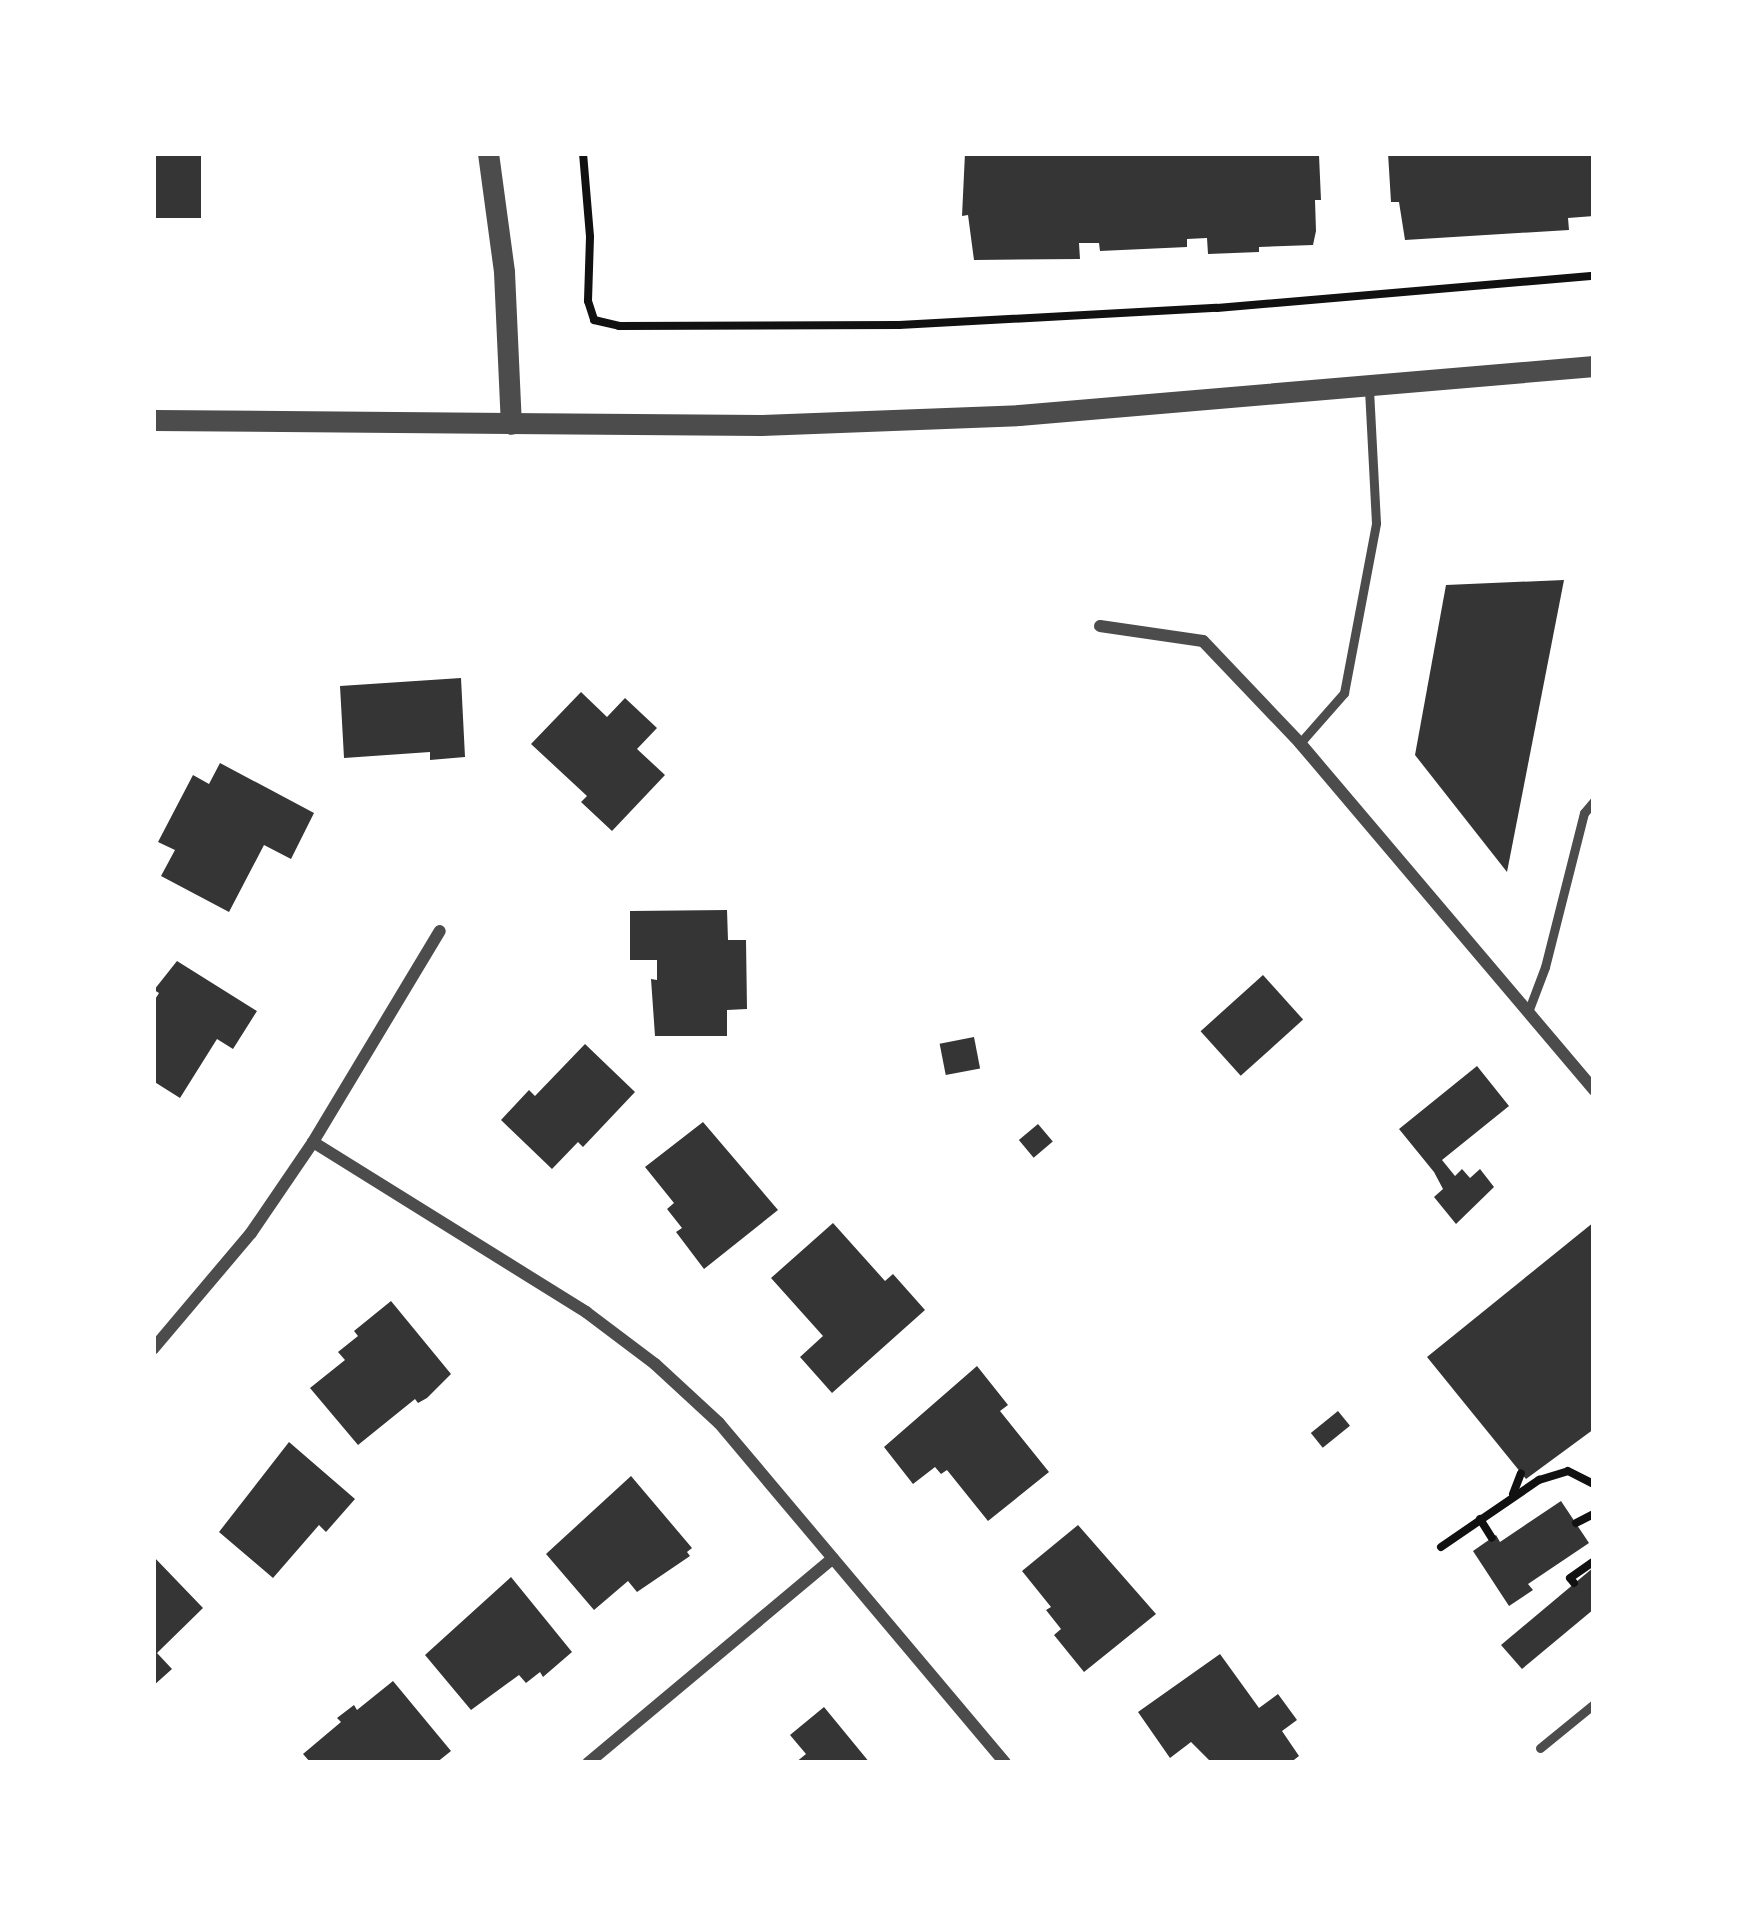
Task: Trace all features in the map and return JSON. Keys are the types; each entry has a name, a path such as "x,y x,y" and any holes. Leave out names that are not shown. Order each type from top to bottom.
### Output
{"street":[{"path":"488,153 504,272 512,424"},
{"path":"153,420 761,424 1019,415 1594,366"},
{"path":"1100,626 1203,641 1300,743 1594,1090"},
{"path":"153,1349 251,1233 314,1142 440,931"},
{"path":"314,1142 586,1312 656,1364 718,1424 1005,1763"},
{"path":"588,1763 833,1558"}],"lane":[{"path":"1300,743 1344,693 1376,523 1369,388"},
{"path":"1528,1012 1545,968 1584,813 1594,802"},
{"path":"1540,1748 1594,1704"}],"path":[{"path":"583,153 590,237 588,301 594,320 619,326 899,325 1216,308 1594,276"},
{"path":"1441,1547 1512,1496 1568,1471 1594,1484"},
{"path":"1512,1496 1521,1473"},
{"path":"1576,1523 1594,1514"},
{"path":"1480,1519 1492,1538"},
{"path":"1574,1583 1570,1578 1594,1562"}],"building":[{"path":"153,153 201,153 201,218 153,218"},
{"path":"965,153 1313,153 1319,155 1321,200 1315,200 1313,245 1208,254 1207,238 1187,239 1187,247 1100,251 1099,243 1079,243 1080,259 974,260 968,215 962,216"},
{"path":"1388,153 1594,153 1594,216 1568,218 1569,230 1405,240 1399,202 1391,202"},
{"path":"1564,580 1507,872 1415,755 1446,585"},
{"path":"461,678 465,757 430,760 430,752 344,758 340,686"},
{"path":"581,692 607,717 625,698 657,728 637,749 665,775 612,831 581,802 587,796 531,744"},
{"path":"220,763 314,813 291,859 264,845 229,912 161,876 175,850 158,842 193,775 209,784"},
{"path":"727,910 728,940 746,940 747,1009 727,1010 727,1036 655,1036 651,979 657,980 657,960 630,960 630,911"},
{"path":"177,961 257,1011 233,1049 217,1039 180,1098 153,1081 154,1001 159,993 154,990"},
{"path":"1263,975 1303,1020 1241,1076 1201,1031"},
{"path":"974,1037 980,1068 946,1075 940,1044"},
{"path":"585,1044 635,1092 583,1147 578,1142 552,1169 501,1120 529,1090 535,1096"},
{"path":"1477,1066 1509,1106 1442,1160 1455,1176 1462,1169 1470,1178 1480,1169 1494,1187 1456,1224 1434,1197 1443,1189 1434,1172 1399,1129"},
{"path":"703,1122 778,1210 704,1269 676,1232 682,1228 667,1209 674,1203 645,1167"},
{"path":"1038,1124 1053,1142 1034,1158 1019,1140"},
{"path":"1594,1222 1594,1429 1526,1479 1427,1357"},
{"path":"833,1223 885,1281 893,1274 925,1310 832,1393 800,1357 823,1336 771,1278"},
{"path":"391,1301 451,1374 427,1398 418,1403 415,1399 358,1445 310,1388 345,1360 338,1352 358,1336 354,1331"},
{"path":"977,1366 1008,1405 1000,1411 1049,1472 988,1521 947,1470 941,1474 935,1467 913,1484 884,1447"},
{"path":"1338,1411 1350,1426 1323,1448 1311,1433"},
{"path":"289,1442 355,1499 326,1532 319,1525 273,1578 219,1532"},
{"path":"631,1476 692,1548 687,1552 690,1556 637,1592 628,1581 594,1610 546,1554"},
{"path":"1561,1501 1589,1543 1528,1584 1533,1590 1509,1606 1473,1551 1496,1535 1500,1542"},
{"path":"1078,1525 1156,1614 1084,1672 1054,1635 1061,1629 1046,1610 1051,1607 1022,1571"},
{"path":"153,1556 203,1608 157,1653 172,1669 153,1686"},
{"path":"1594,1567 1594,1609 1522,1669 1501,1645"},
{"path":"511,1577 572,1652 543,1677 540,1672 526,1683 519,1675 471,1710 425,1655"},
{"path":"1220,1654 1259,1708 1278,1694 1297,1720 1282,1731 1299,1756 1290,1763 1212,1763 1191,1742 1170,1758 1138,1712"},
{"path":"393,1681 451,1751 436,1763 311,1763 303,1754 341,1722 337,1718 354,1705 357,1710"},
{"path":"824,1707 870,1763 795,1763 806,1754 790,1735"}]}
